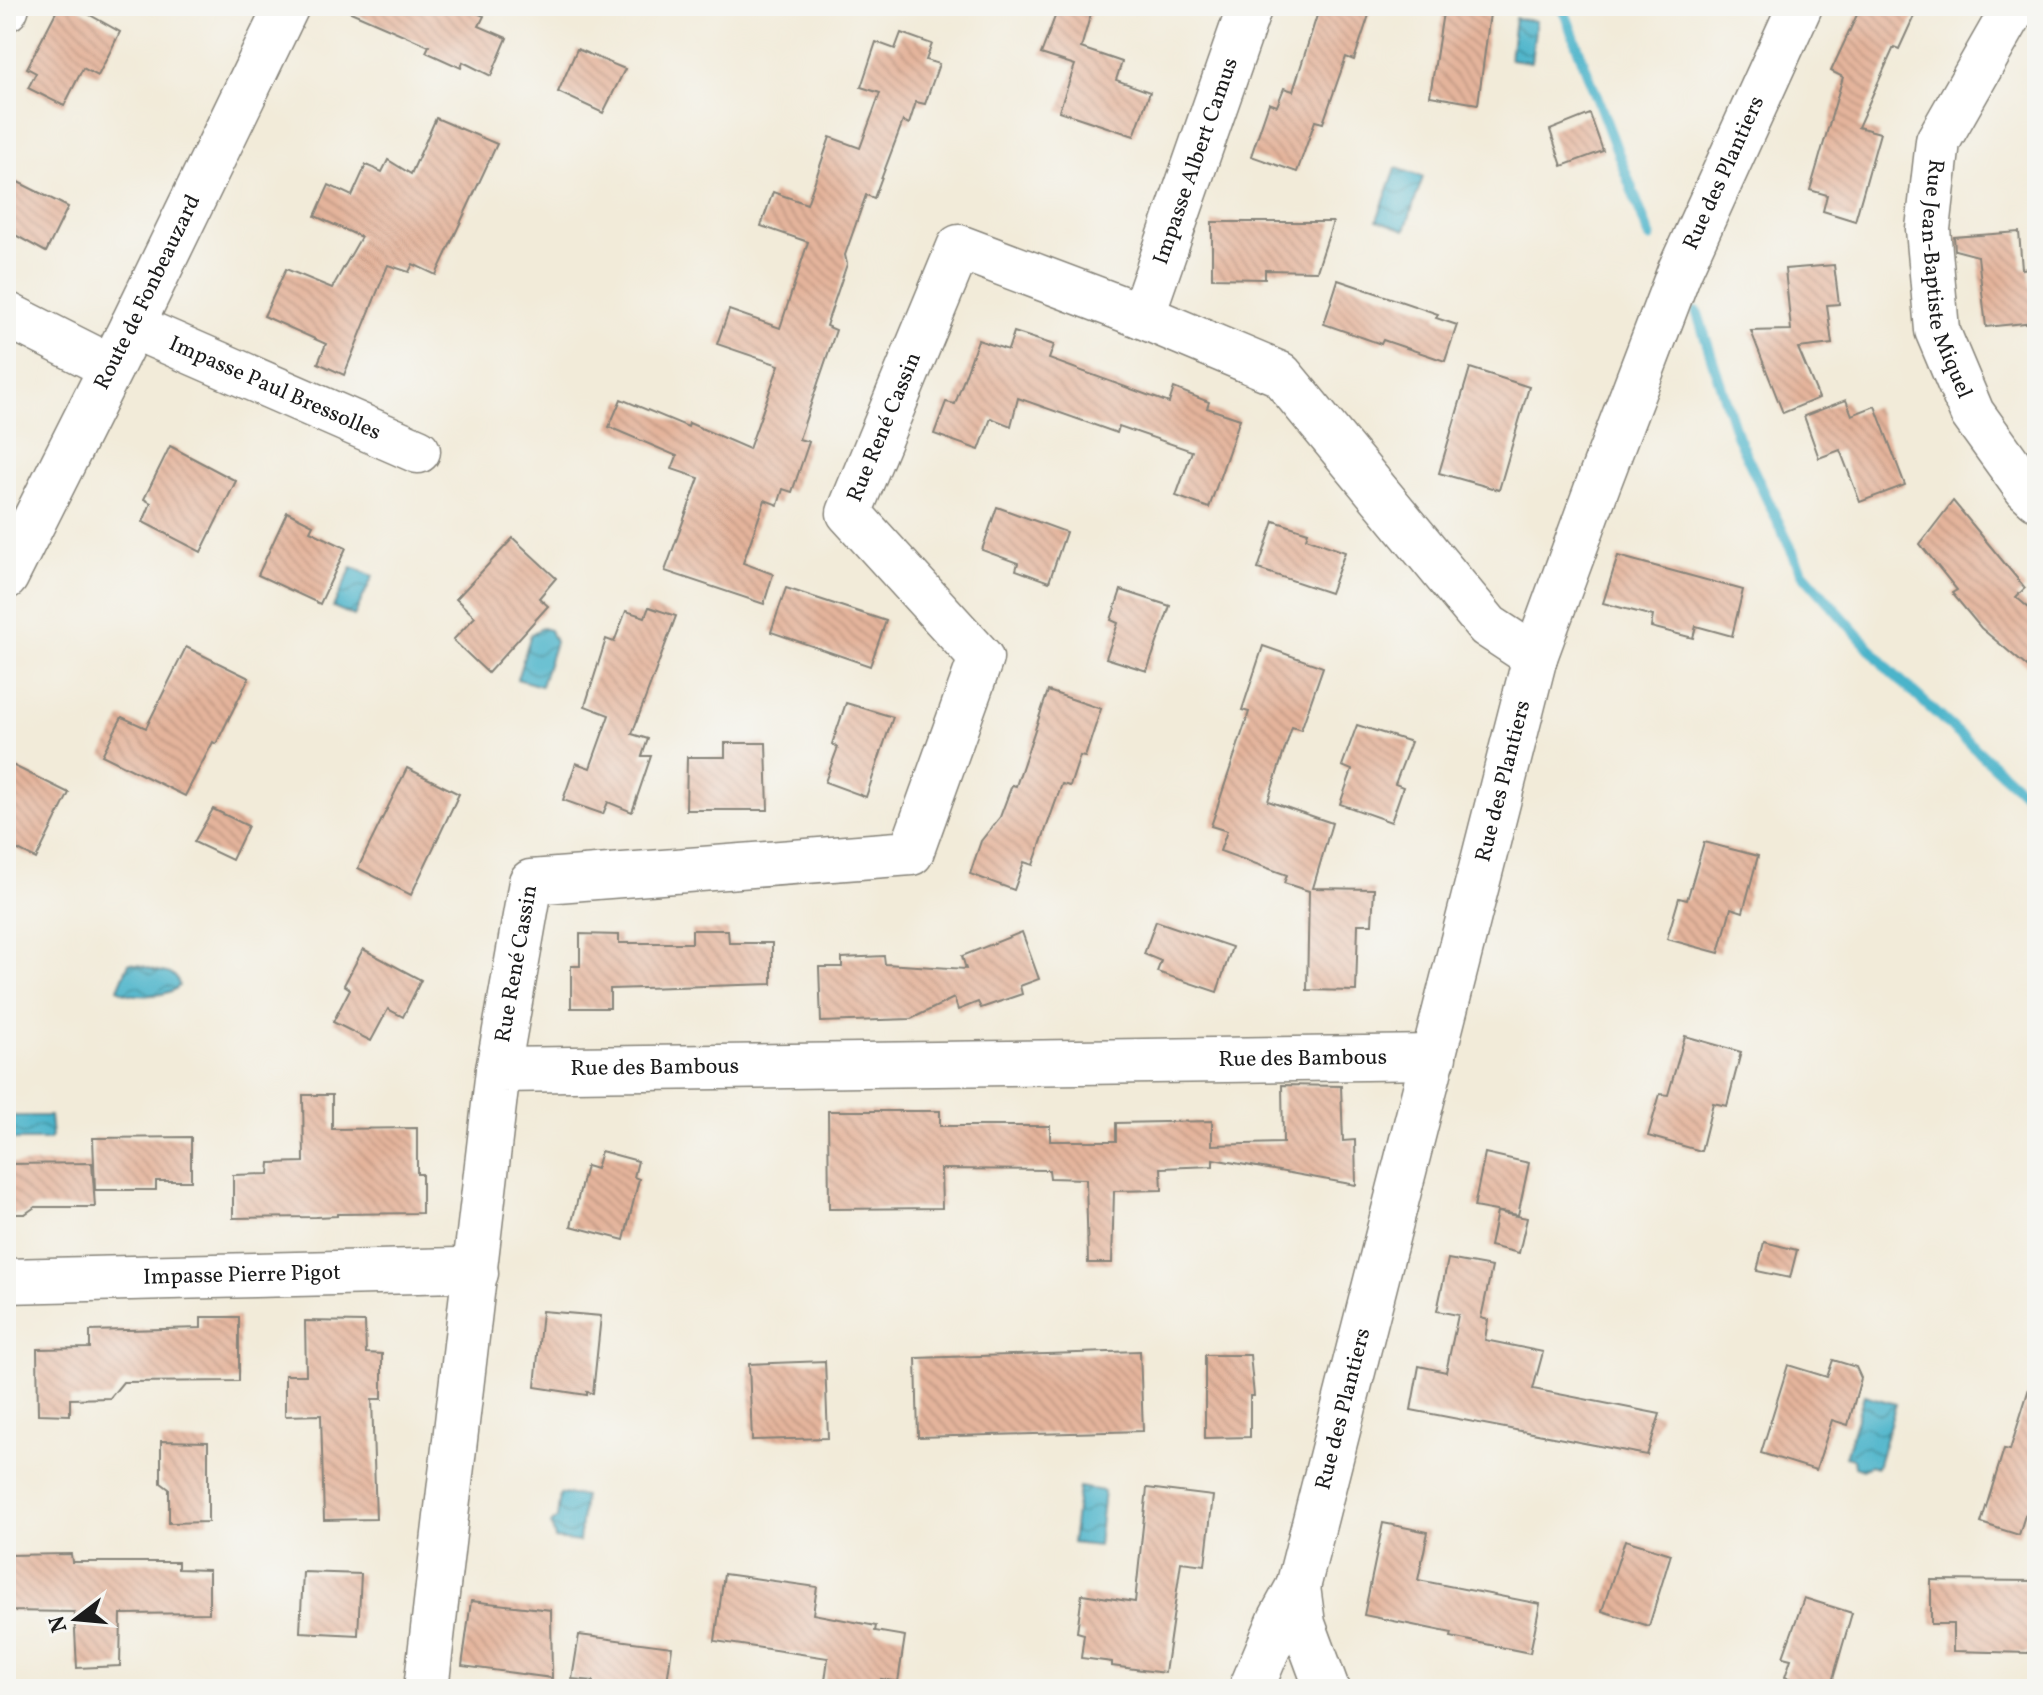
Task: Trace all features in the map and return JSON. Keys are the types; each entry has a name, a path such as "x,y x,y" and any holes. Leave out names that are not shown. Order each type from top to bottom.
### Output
{"street":[{"name":"Route de Fonbeauzard","path":"6,577 287,6"},
{"name":"Impasse Albert Camus","path":"1142,316 1250,6"},
{"name":"Rue des Plantiers","path":"1251,1689 1280,1620 1298,1587 1535,657 1680,270 1800,6"},
{"name":"Rue Jean-Baptiste Miquel","path":"2015,6 1938,141 1928,229 1937,330 1972,413 2026,488 2037,498"},
{"path":"2029,6 2037,12"},
{"name":"Rue René Cassin","path":"498,1070 531,882 911,853 981,658 849,513 959,247 1142,316 1280,374 1488,626 1535,657"},
{"path":"6,314 111,367"},
{"name":"Impasse Paul Bressolles","path":"132,326 418,451"},
{"name":"Rue des Bambous","path":"498,1070 1434,1057"},
{"path":"426,1689 498,1070"},
{"name":"Impasse Pierre Pigot","path":"6,1281 458,1270 476,1273"},
{"name":"Rue des Plantiers","path":"1298,1587 1303,1624 1327,1689"}],"water":[{"path":"1515,18 1536,21 1531,62 1510,59"},
{"path":"1396,168 1423,177 1405,230 1377,220"},
{"path":"352,567 373,576 354,616 333,607"},
{"path":"542,628 550,630 555,642 541,686 517,679 531,634"},
{"path":"129,963 170,974 179,986 158,994 124,992 118,989"},
{"path":"6,1116 50,1116 52,1137 49,1140 6,1140"},
{"path":"1864,1395 1896,1404 1877,1467 1870,1465 1862,1469 1854,1466 1853,1459 1845,1457"},
{"path":"1079,1487 1104,1491 1098,1546 1072,1543"},
{"path":"560,1494 584,1496 579,1542 555,1539 551,1524 557,1518"}],"building":[{"path":"59,6 74,6 120,32 98,76 83,68 64,106 28,88 36,73 27,68"},
{"path":"337,6 461,6 484,16 479,26 507,38 491,76 463,62 461,68 426,52 429,46"},
{"path":"1059,6 1093,6 1081,48 1122,62 1116,80 1150,92 1134,136 1059,111 1075,65 1041,54"},
{"path":"1320,6 1372,6 1354,60 1346,57 1323,123 1315,121 1297,172 1251,156 1269,103 1277,106 1284,88 1293,91"},
{"path":"1444,6 1491,6 1478,104 1430,96"},
{"path":"1861,6 1893,6 1914,16 1899,49 1894,47 1858,127 1880,133 1855,221 1823,211 1827,195 1810,190 1843,77 1831,71"},
{"path":"901,33 932,44 926,60 939,64 925,104 916,102 909,124 903,121 874,198 866,195 845,255 847,264 826,326 836,330 799,439 809,442 792,492 783,489 778,505 765,500 743,563 773,574 764,604 665,571 699,478 672,469 677,456 609,427 621,399 749,449 779,365 717,344 729,310 780,328 808,242 761,226 773,192 807,204 830,137 860,148 880,93 861,87 876,42 895,49"},
{"path":"577,49 625,69 603,113 558,92"},
{"path":"1590,114 1603,151 1562,166 1550,130"},
{"path":"436,118 497,144 436,275 413,264 409,272 388,265 344,375 318,363 326,344 264,316 286,269 332,288 361,237 315,216 329,185 352,196 366,165 382,172 388,160 411,174"},
{"path":"6,176 68,207 46,252 6,230"},
{"path":"1212,222 1333,222 1317,271 1265,270 1265,279 1212,278"},
{"path":"2019,232 2022,269 2029,268 2034,322 1986,327 1978,256 1955,250 1954,237"},
{"path":"1834,265 1839,304 1827,305 1832,344 1798,348 1819,398 1783,413 1751,331 1791,330 1785,269"},
{"path":"1338,280 1438,314 1436,318 1457,325 1445,361 1383,340 1381,344 1324,324"},
{"path":"1014,332 1054,345 1049,359 1169,403 1174,388 1209,402 1207,408 1240,419 1209,508 1176,496 1192,451 1119,426 1117,433 1018,398 1011,426 991,418 979,450 934,434 946,402 955,404 978,340 1008,350"},
{"path":"1470,368 1529,387 1499,490 1439,473"},
{"path":"1846,400 1852,415 1875,406 1905,485 1860,502 1840,450 1819,458 1804,416"},
{"path":"170,446 236,481 201,552 143,522 151,503 144,499"},
{"path":"1953,501 2025,588 2016,597 2037,615 2037,675 1981,628 1952,593 1957,590 1920,544"},
{"path":"997,507 1066,532 1049,582 1016,570 1018,563 982,550"},
{"path":"287,512 313,525 310,531 346,548 320,604 258,575"},
{"path":"1274,521 1308,532 1306,538 1345,552 1330,593 1258,569"},
{"path":"513,538 556,578 539,598 548,606 488,673 453,640 475,617 456,599"},
{"path":"1618,556 1743,590 1732,636 1696,626 1693,638 1651,627 1653,616 1603,603"},
{"path":"786,588 886,621 870,666 771,632"},
{"path":"1121,590 1170,606 1147,671 1106,658 1118,623 1111,620"},
{"path":"649,607 676,616 632,734 648,739 642,756 651,756 632,812 608,802 603,814 563,800 576,763 590,768 609,715 585,706 606,639 614,642 626,611 645,617"},
{"path":"1263,646 1323,667 1301,730 1292,727 1268,801 1332,823 1313,888 1374,889 1372,924 1358,924 1356,991 1307,990 1309,891 1284,883 1287,875 1220,851 1227,831 1211,826 1249,712 1242,710"},
{"path":"186,647 249,678 216,744 213,742 185,796 102,755 122,717 146,728"},
{"path":"1048,691 1101,709 1085,757 1080,756 1070,786 1062,784 1033,865 1024,862 1014,890 970,874 981,841 1000,817 1012,785 1016,786"},
{"path":"846,703 893,717 866,797 825,782 838,747 832,744"},
{"path":"1357,725 1411,742 1395,784 1403,787 1391,822 1340,804 1352,770 1342,766"},
{"path":"725,743 766,743 768,810 686,810 687,757 725,757"},
{"path":"6,762 69,793 36,859 6,844"},
{"path":"407,768 459,794 411,895 358,868"},
{"path":"213,809 248,826 232,860 194,842"},
{"path":"1704,842 1758,856 1743,912 1731,908 1719,953 1667,939 1679,898 1687,900"},
{"path":"1156,921 1232,947 1217,992 1157,972 1161,961 1144,954"},
{"path":"692,930 728,930 729,943 772,943 772,984 610,989 610,1008 571,1008 571,966 580,966 580,934 619,935 619,943 692,943"},
{"path":"1022,932 1039,979 1020,986 1022,994 981,1008 978,1002 958,1010 954,998 911,1019 821,1022 819,967 842,967 842,958 884,956 885,964 966,969 962,956"},
{"path":"363,949 421,980 403,1017 388,1009 371,1041 333,1022 350,989 344,985"},
{"path":"1685,1036 1741,1052 1727,1106 1713,1103 1701,1151 1648,1136 1660,1094 1668,1095"},
{"path":"1282,1085 1341,1086 1343,1141 1355,1140 1356,1185 1213,1159 1213,1166 1161,1168 1162,1190 1114,1191 1112,1263 1088,1263 1086,1179 1050,1178 1049,1170 941,1169 942,1208 829,1209 828,1111 940,1111 940,1126 1050,1126 1050,1141 1116,1141 1116,1123 1212,1121 1212,1145 1283,1143"},
{"path":"303,1095 332,1095 332,1129 417,1128 417,1174 422,1174 422,1213 233,1218 233,1175 269,1174 270,1163 304,1162"},
{"path":"191,1137 191,1181 156,1181 156,1190 95,1190 93,1138"},
{"path":"601,1151 638,1161 634,1177 639,1179 624,1240 571,1226 586,1166 596,1169"},
{"path":"1485,1153 1529,1163 1518,1215 1474,1207"},
{"path":"92,1163 95,1207 35,1207 25,1214 6,1214 6,1164"},
{"path":"1497,1212 1527,1218 1519,1253 1490,1246"},
{"path":"1764,1242 1797,1250 1790,1278 1757,1271"},
{"path":"1448,1259 1492,1267 1481,1318 1488,1320 1485,1340 1543,1352 1533,1389 1660,1414 1647,1455 1411,1410 1419,1366 1446,1372 1458,1315 1437,1311"},
{"path":"542,1311 601,1316 593,1393 587,1392 587,1395 535,1387"},
{"path":"201,1317 239,1317 239,1381 123,1382 110,1398 70,1399 70,1415 38,1414 37,1349 90,1348 90,1331 201,1328"},
{"path":"305,1321 365,1322 366,1353 382,1354 382,1399 372,1399 376,1519 324,1520 321,1415 285,1416 285,1375 306,1375"},
{"path":"1140,1351 1143,1431 918,1437 916,1358"},
{"path":"1205,1355 1250,1355 1254,1396 1250,1396 1250,1437 1205,1438"},
{"path":"1833,1360 1856,1367 1861,1378 1848,1425 1832,1420 1816,1470 1761,1453 1788,1365 1827,1377"},
{"path":"825,1361 828,1438 752,1440 749,1364"},
{"path":"2030,1385 2037,1386 2037,1519 2025,1515 2019,1535 1981,1523 2004,1449 2010,1450"},
{"path":"161,1441 208,1442 208,1522 169,1523 169,1489 161,1483"},
{"path":"1147,1488 1213,1496 1205,1565 1181,1562 1165,1673 1112,1666 1112,1662 1081,1658 1084,1634 1077,1632 1082,1594 1135,1602"},
{"path":"1383,1523 1428,1532 1418,1580 1540,1604 1530,1653 1364,1615"},
{"path":"1625,1540 1671,1554 1649,1626 1602,1611"},
{"path":"71,1554 72,1562 178,1562 178,1569 209,1570 209,1613 121,1614 120,1666 77,1668 74,1612 7,1611 6,1555"},
{"path":"303,1572 361,1574 358,1635 300,1632"},
{"path":"724,1574 817,1587 813,1614 876,1626 875,1631 905,1636 898,1682 881,1679 879,1688 825,1681 828,1658 715,1641"},
{"path":"1931,1580 2037,1581 2037,1624 2031,1624 2029,1653 1953,1651 1953,1624 1931,1624"},
{"path":"1804,1598 1852,1613 1830,1689 1785,1677 1791,1659 1783,1657"},
{"path":"471,1601 551,1610 552,1678 462,1666"},
{"path":"579,1635 672,1647 666,1689 592,1689 593,1681 572,1679"}],"waterway":[{"path":"1562,6 1650,237"},
{"path":"1697,312 1737,436 1802,572 1890,671 2037,805"}]}
